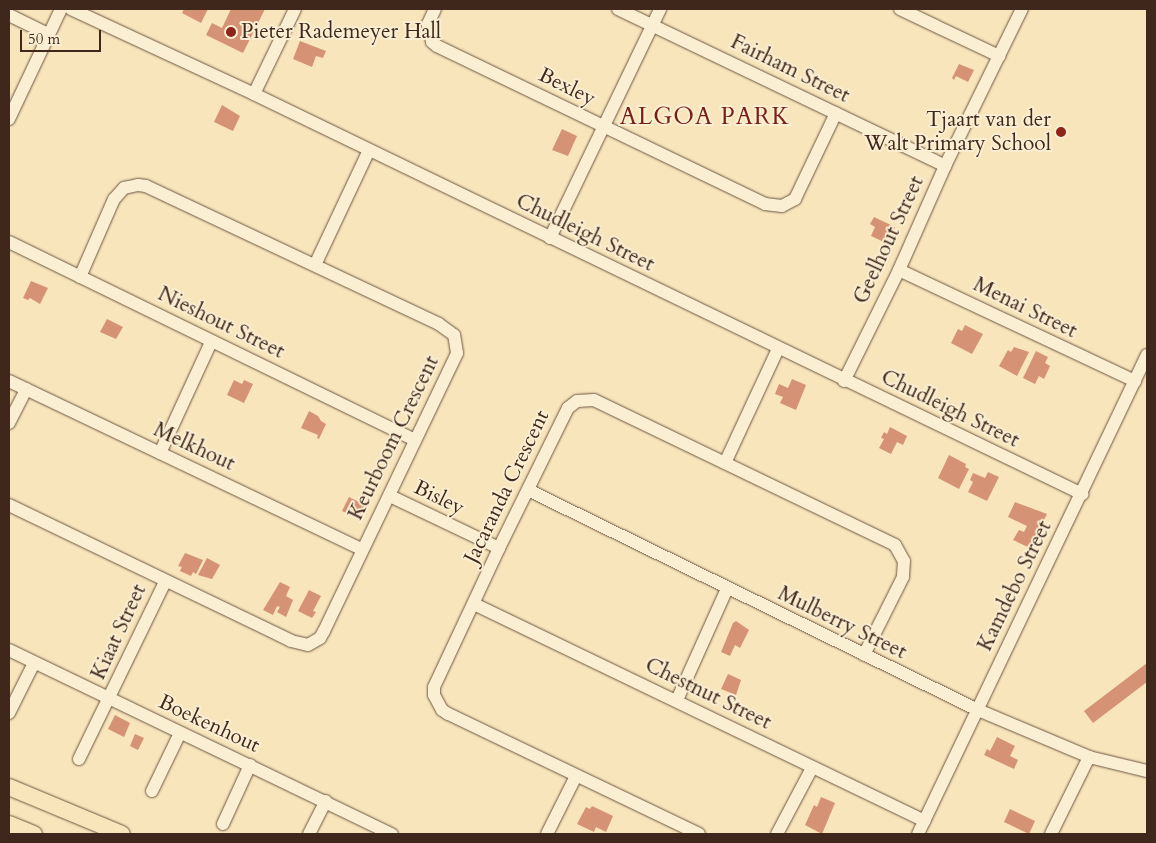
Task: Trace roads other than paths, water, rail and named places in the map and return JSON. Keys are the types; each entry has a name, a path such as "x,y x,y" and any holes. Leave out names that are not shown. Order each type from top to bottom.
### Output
{"main road":[{"path":"9,787 122,834"},
{"path":"9,824 34,834"}],"street":[{"path":"9,119 61,9"},
{"name":"Chudleigh Street","path":"71,9 254,94 844,381 1082,494"},
{"path":"254,94 295,9"},
{"name":"Bexley","path":"435,9 428,24 432,42 437,46 766,204 782,206 795,199 836,113"},
{"name":"Fairham Street","path":"618,9 945,166"},
{"path":"550,238 605,127 660,9"},
{"path":"900,9 999,56"},
{"name":"Geelhout Street","path":"844,381 899,270 945,166 1022,9"},
{"path":"9,15 48,34"},
{"path":"315,266 369,150"},
{"name":"Keurboom Crescent","path":"9,505 165,582 291,641 308,645 320,638 324,631 362,549 390,496 415,440 455,361 457,346 454,335 439,324 155,189 138,185 124,188 114,199 80,277"},
{"name":"Nieshout Street","path":"9,242 415,440"},
{"name":"Menai Street","path":"899,270 1135,381"},
{"path":"160,453 211,342"},
{"path":"725,463 778,349"},
{"name":"Kamdebo Street","path":"918,834 1147,355"},
{"name":"Melkhout","path":"9,381 362,549"},
{"path":"9,423 26,389"},
{"name":"Jacaranda Crescent","path":"699,834 448,714 437,703 434,695 434,687 474,604 498,548 528,490 563,414 572,404 586,399 611,408 889,541 899,550 904,561 903,577 864,655"},
{"name":"Mulberry Street","path":"528,490 727,589 978,710 1089,757 1147,771"},
{"name":"Bisley","path":"390,496 498,548"},
{"name":"Kiaat Street","path":"80,759 165,582"},
{"path":"677,700 727,589"},
{"name":"Chestnut Street","path":"474,604 677,700 812,768 924,820"},
{"name":"Boekenhout","path":"9,650 392,834"},
{"path":"9,713 34,663"},
{"path":"152,792 180,733"},
{"path":"1051,834 1089,757"},
{"path":"223,824 250,765"},
{"path":"778,834 812,768"},
{"path":"547,834 576,776"},
{"path":"309,834 326,801"}],"place":[{"name":"Pieter Rademeyer Hall","path":"231,32"},
{"name":"Tjaart van der Walt Primary School","path":"1061,132"}],"district":[{"name":"ALGOA PARK","path":"705,117"}]}
